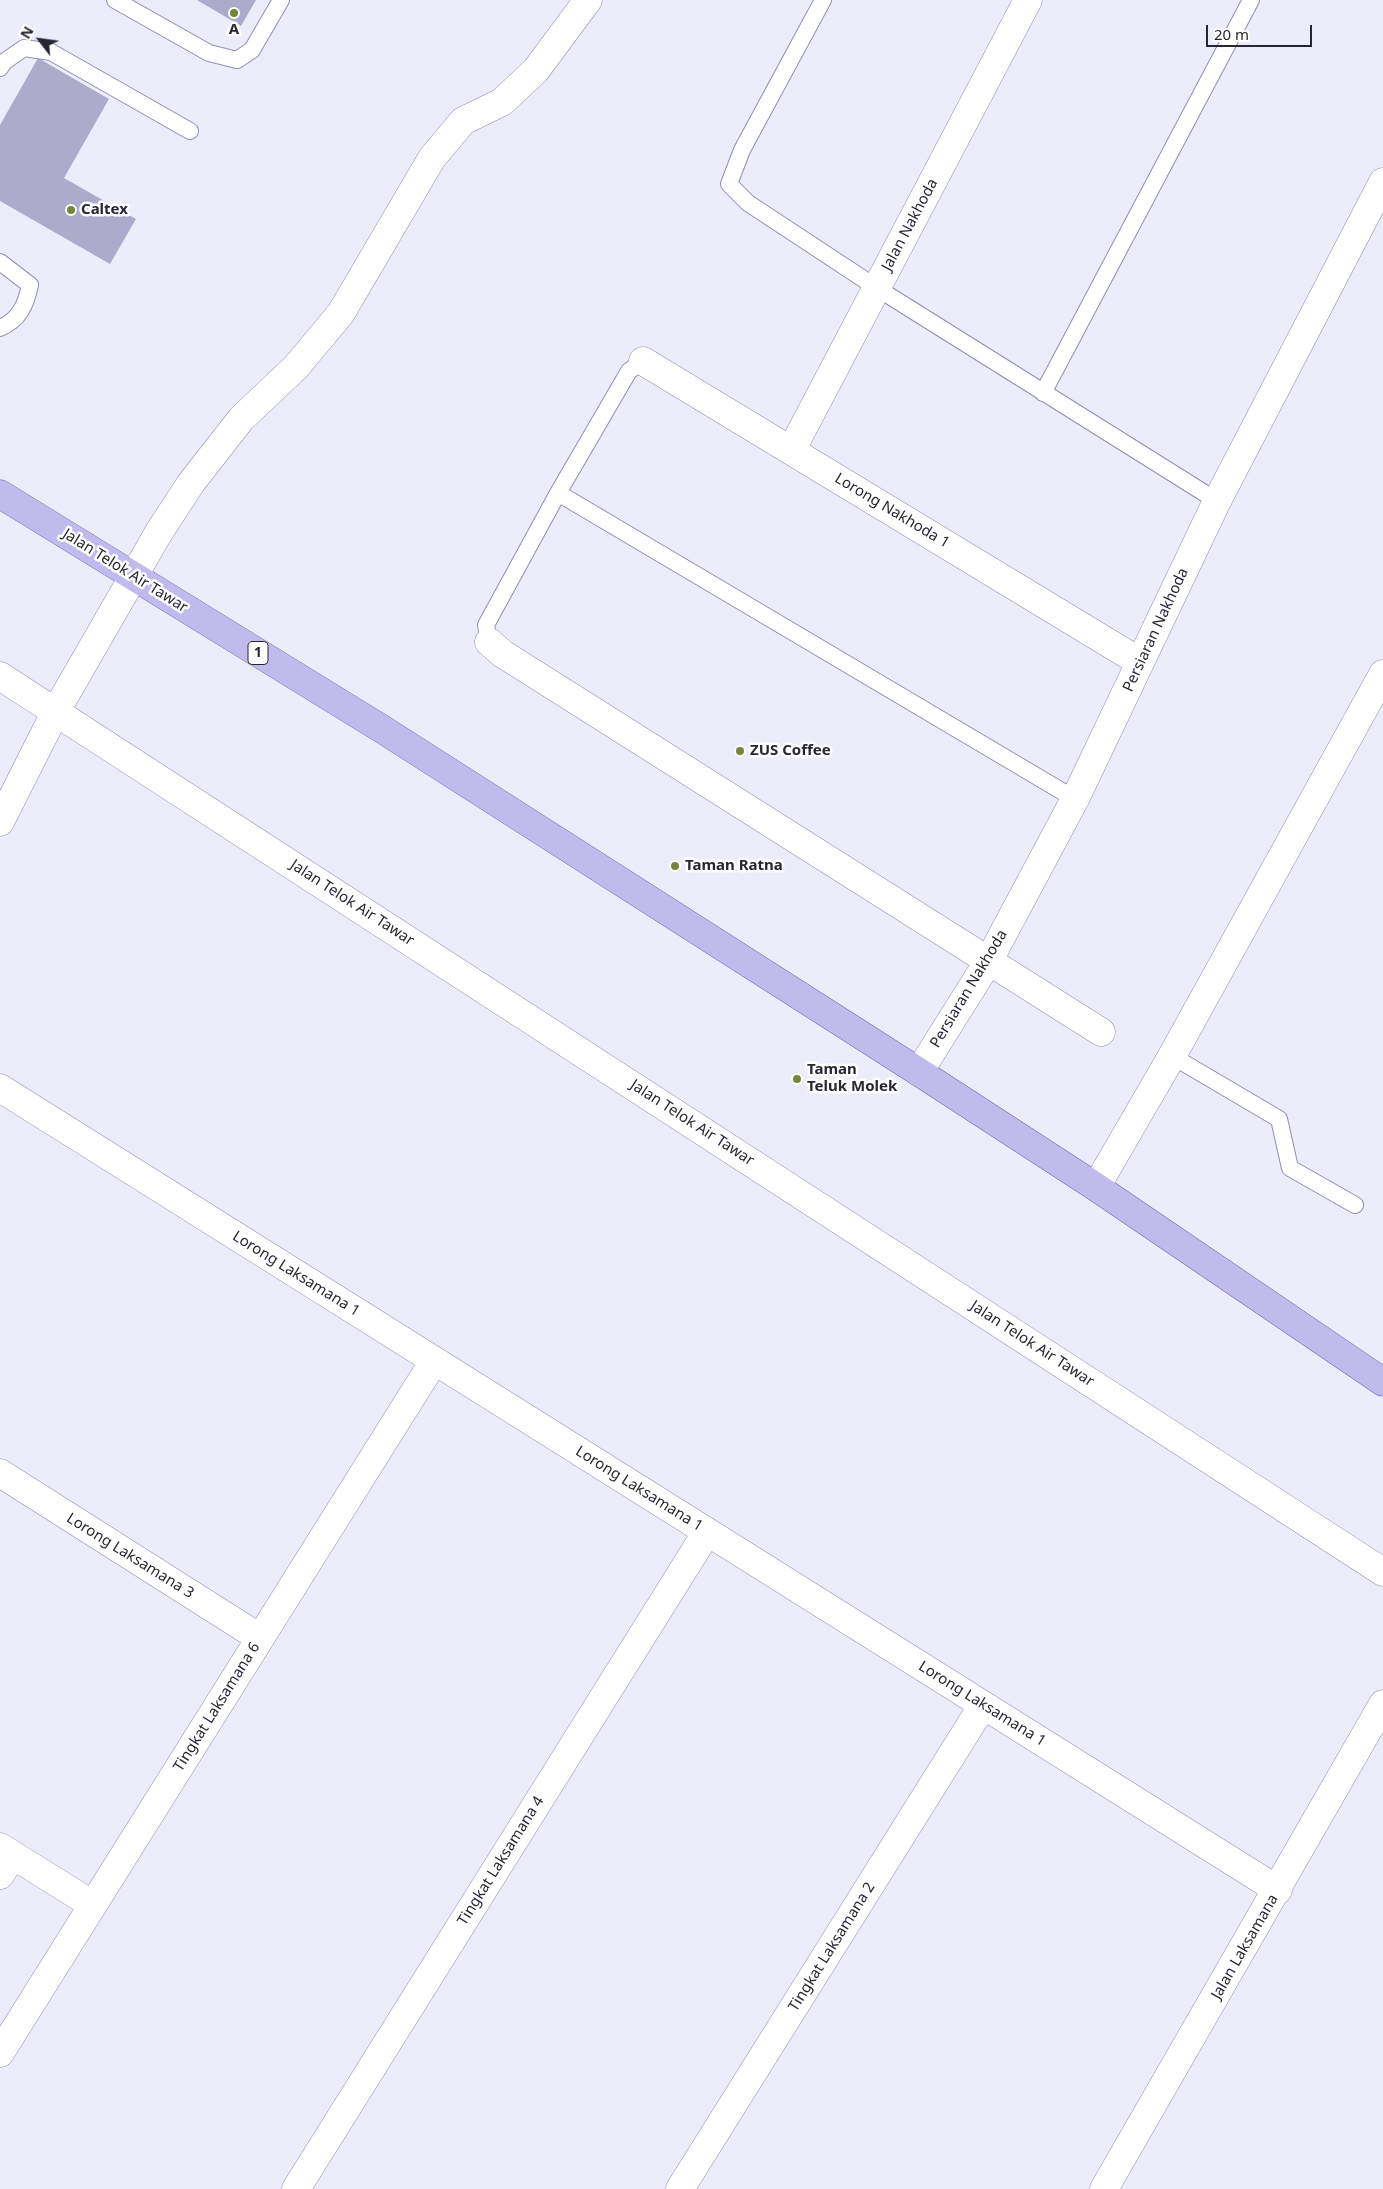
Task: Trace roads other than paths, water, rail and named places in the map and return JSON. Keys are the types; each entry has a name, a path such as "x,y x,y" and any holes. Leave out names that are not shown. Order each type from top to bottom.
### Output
{"main road":[{"name":"Jalan Telok Air Tawar","path":"0,494 382,729 920,1072 1096,1187 1383,1382"}],"street":[{"path":"0,822 56,711 133,576 191,484 242,419 296,367 341,313 432,158 463,121 502,102 536,70 588,0"},
{"name":"Jalan Nakhoda","path":"792,449 1028,0"},
{"name":"Persiaran Nakhoda","path":"920,1072 988,962 1075,799 1217,501 1383,182"},
{"name":"Lorong Nakhoda 1","path":"643,360 1140,662"},
{"path":"488,642 503,654 1101,1032"},
{"name":"Jalan Telok Air Tawar","path":"0,676 1383,1572"},
{"path":"1096,1187 1380,688"},
{"name":"Lorong Laksamana 1","path":"0,1088 1278,1890"},
{"name":"Tingkat Laksamana 6","path":"0,2053 434,1361"},
{"name":"Lorong Laksamana 3","path":"0,1473 260,1638"},
{"name":"Tingkat Laksamana 4","path":"296,2189 707,1532"},
{"name":"Jalan Laksamana","path":"1104,2189 1278,1890 1383,1704"},
{"name":"Tingkat Laksamana 2","path":"680,2189 983,1705"},
{"path":"4,1859 93,1905"}],"lane":[{"path":"115,0 209,53 237,60 252,50 281,0"},
{"path":"823,0 742,150 729,184 748,203 876,288 1217,501"},
{"path":"1043,393 1251,0"},
{"path":"0,68 4,62 24,48 51,52 190,131"},
{"path":"0,262 30,285 27,301 14,322 0,328"},
{"path":"488,642 486,625 558,493 629,371 643,360"},
{"path":"558,493 1075,799"},
{"path":"1172,1056 1279,1119 1290,1168 1354,1205"}],"place":[{"name":"A","path":"234,13"},
{"name":"Caltex","path":"71,210"},
{"name":"ZUS Coffee","path":"740,751"},
{"name":"Taman Ratna","path":"675,866"},
{"name":"Taman Teluk Molek","path":"797,1079"}]}
